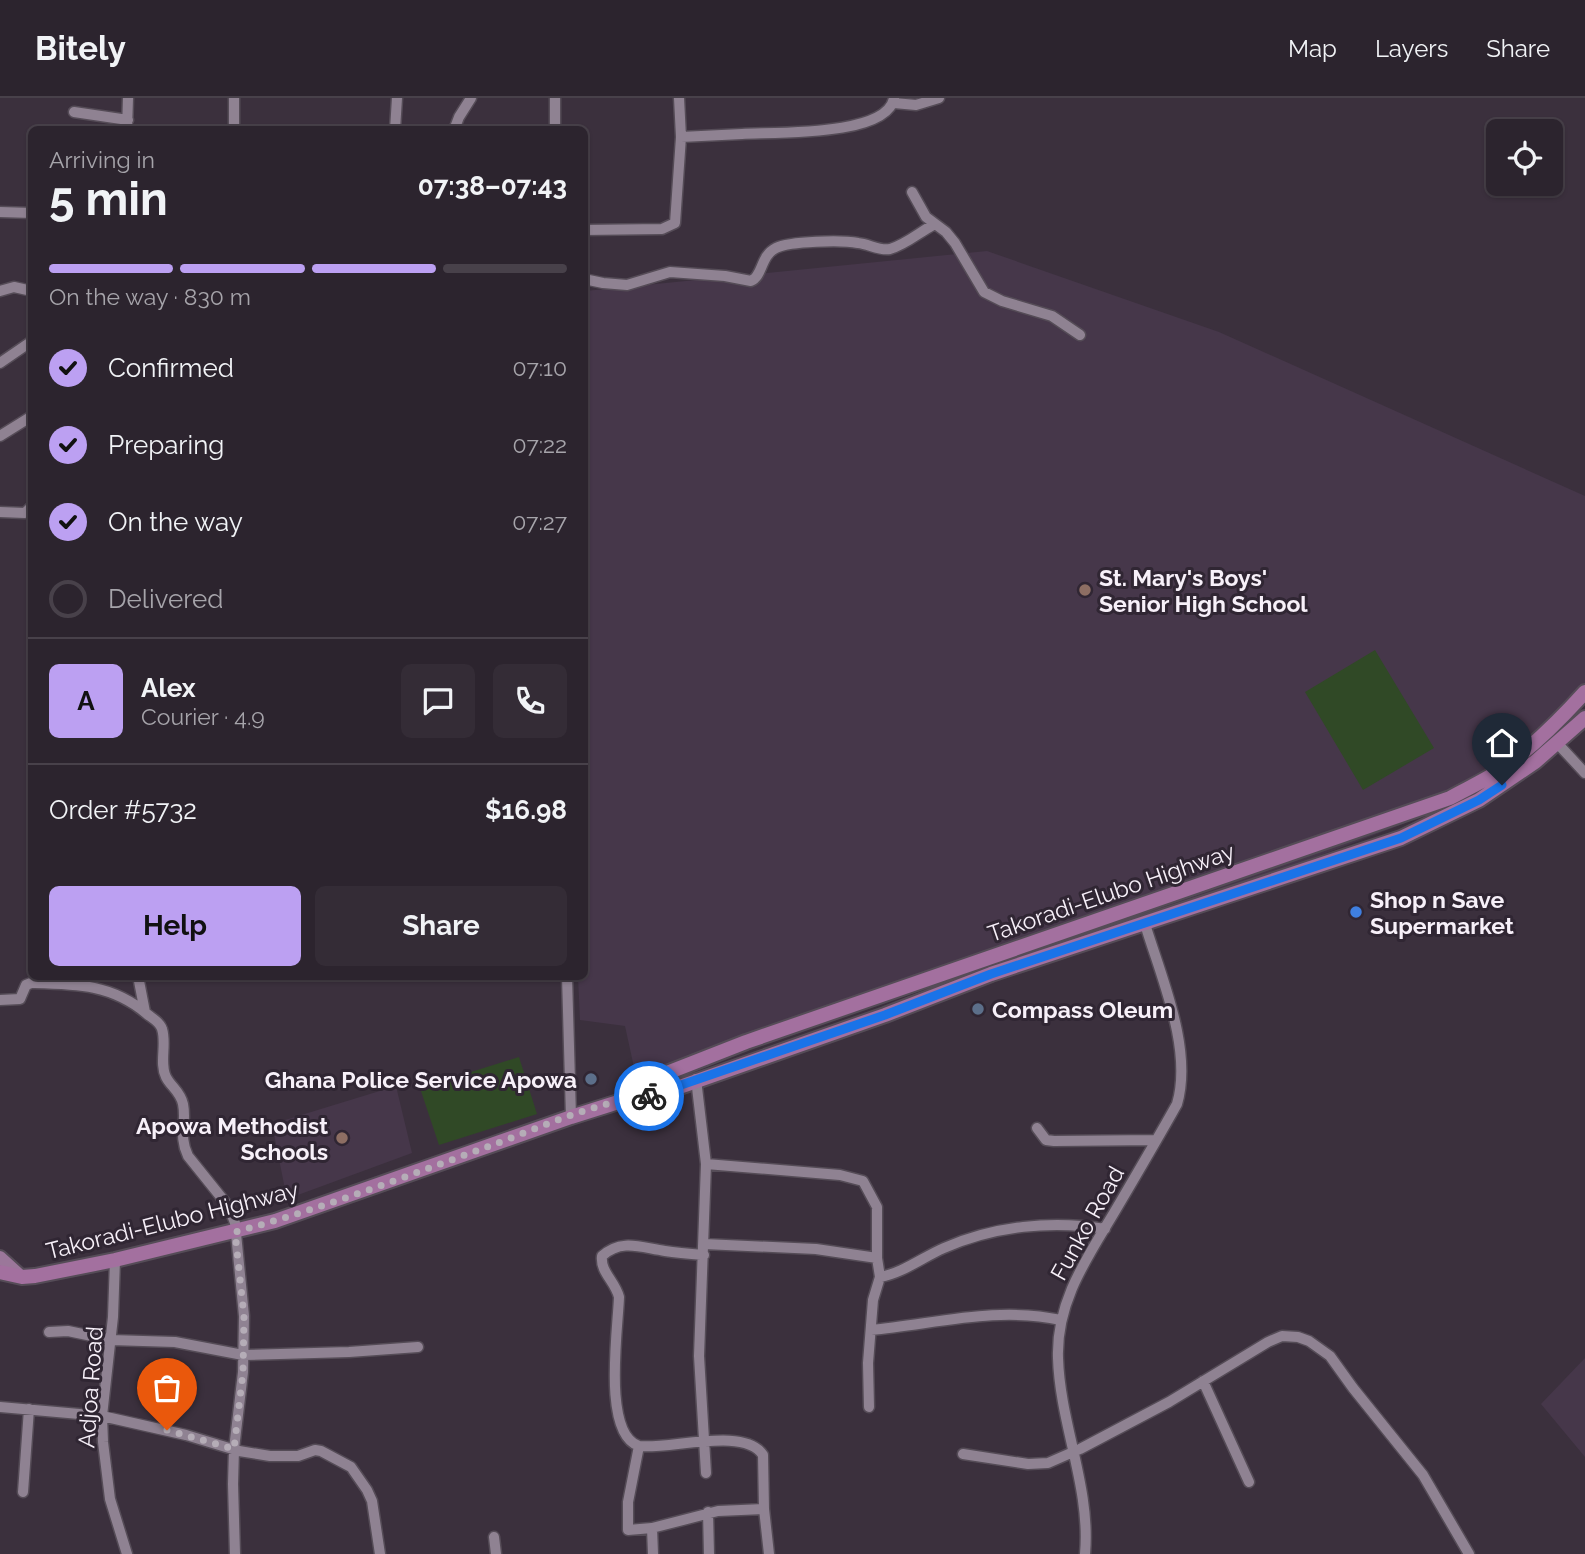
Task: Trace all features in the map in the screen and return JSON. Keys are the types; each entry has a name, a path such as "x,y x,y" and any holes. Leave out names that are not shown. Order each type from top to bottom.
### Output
{"highway":[{"name":"Takoradi-Elubo Highway","path":"631,1098 649,1080 746,1042 1450,798 1494,774 1525,751 1585,692"},
{"name":"Takoradi-Elubo Highway","path":"0,1272 22,1277 35,1276 115,1260 235,1232 308,1210 570,1117 631,1098 654,1096 696,1079 885,1015 991,974 1401,838 1479,800 1535,762 1585,718"}],"main road":[{"path":"0,1257 22,1277"}],"street":[{"path":"74,112 127,125 128,98"},
{"path":"234,98 234,126"},
{"path":"395,126 397,98"},
{"path":"456,126 471,98"},
{"path":"555,98 555,126"},
{"path":"588,230 662,229 675,223 681,138 679,98"},
{"path":"681,138 807,133 849,126 879,117 894,101 916,105 939,98"},
{"path":"912,192 926,217 933,225 946,232 955,243 984,292 1002,301 1052,316 1080,335"},
{"path":"0,212 28,213"},
{"path":"588,280 627,285 670,272 751,281 757,277 765,257 775,248 842,240 888,249 933,225"},
{"path":"0,291 14,287 28,290"},
{"path":"0,363 28,344"},
{"path":"0,436 28,418"},
{"path":"0,512 25,513 28,510"},
{"path":"1558,744 1585,772"},
{"name":"Funko Road","path":"1085,1554 1081,1486 1058,1360 1061,1320 1077,1274 1177,1104 1183,1075 1172,1014 1144,924"},
{"path":"139,980 145,1012"},
{"path":"567,980 570,1117"},
{"path":"0,1000 20,999 26,985 31,983 92,986 128,1001 158,1022 162,1028 166,1077 181,1096 184,1109 181,1138 183,1147 229,1207 235,1223 244,1316 234,1449 235,1554"},
{"path":"696,1079 706,1164 699,1356 706,1473"},
{"path":"1037,1128 1046,1140 1054,1141 1156,1140"},
{"path":"706,1164 822,1173 856,1177 863,1181 877,1207 877,1258 880,1277 873,1300 868,1376 869,1407"},
{"path":"880,1277 894,1275 952,1245 1008,1229 1049,1226 1105,1229"},
{"path":"769,1554 764,1509 763,1455 760,1449 748,1443 704,1441 639,1446 628,1441 620,1424 614,1377 619,1297 617,1287 604,1270 602,1256 619,1245 630,1244 661,1251 816,1249 877,1258"},
{"name":"Adjoa Road","path":"115,1260 111,1340 102,1416 110,1499 127,1554"},
{"path":"871,1329 974,1315 1061,1320"},
{"path":"49,1332 68,1331 111,1340 175,1342 243,1355 418,1347"},
{"path":"963,1454 1028,1464 1048,1463 1169,1402 1275,1339 1288,1335 1310,1341 1329,1356 1412,1460 1469,1554"},
{"path":"1203,1381 1249,1482"},
{"path":"0,1407 102,1416 177,1432 234,1449 283,1457 298,1456 314,1450 338,1458 351,1468 372,1501 380,1554"},
{"path":"23,1492 29,1409"},
{"path":"639,1446 630,1488 627,1527 631,1531 652,1528 708,1512 764,1509"},
{"path":"708,1512 709,1554"},
{"path":"652,1528 653,1554"},
{"path":"494,1537 496,1554"}],"shaded area":[{"name":"St. Mary's Boys' Senior High School","path":"987,251 1219,332 1585,496 1585,684 1508,756 1464,792 1403,824 1247,883 637,1081 625,1026 580,1020 578,980 588,980 588,291"},
{"name":"Apowa Methodist Schools","path":"396,1086 412,1153 287,1199 272,1124"},
{"path":"1585,1358 1585,1457 1541,1404"}],"green space":[{"path":"1375,650 1434,748 1363,790 1305,692"},
{"path":"519,1057 537,1114 439,1145 420,1088"}],"way so far":[{"path":"167,1430 234,1449 243,1372 244,1316 235,1232 308,1210 570,1117 631,1098 649,1096"}],"place":[{"name":"St. Mary's Boys' Senior High School","path":"1085,590"},
{"name":"Shop n Save Supermarket","path":"1356,912"},
{"name":"Compass Oleum","path":"978,1009"},
{"name":"Ghana Police Service Apowa","path":"591,1079"},
{"name":"Apowa Methodist Schools","path":"342,1138"}],"route":[{"path":"649,1096 885,1015 991,974 1401,838 1479,800 1502,785"}]}
